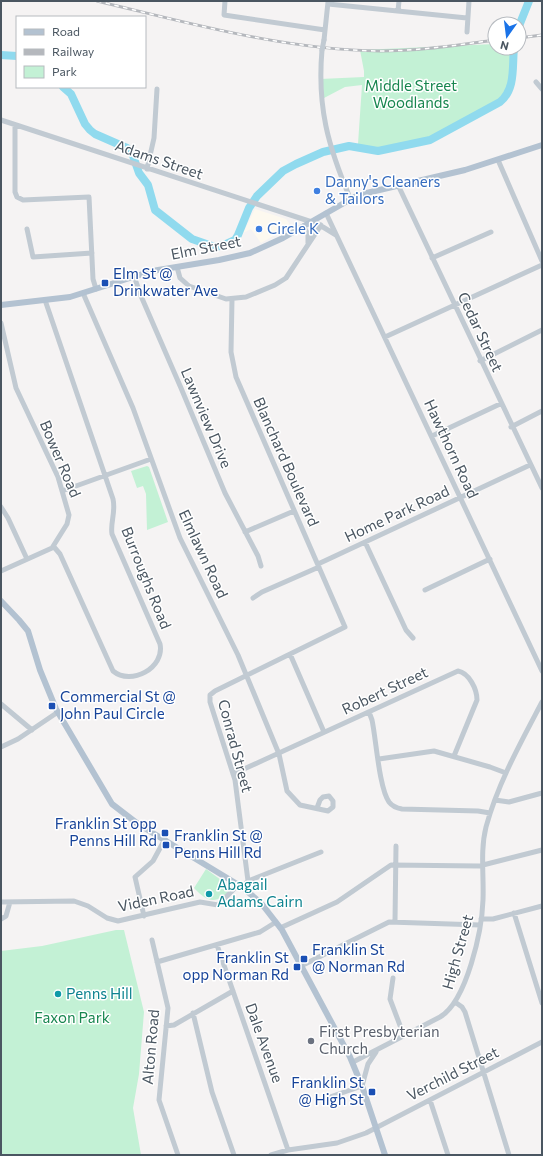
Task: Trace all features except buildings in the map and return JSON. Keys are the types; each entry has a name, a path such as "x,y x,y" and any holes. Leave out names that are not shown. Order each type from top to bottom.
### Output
{"main road":[{"name":"Elm Street","path":"1,305 44,300 83,293 134,276 250,253 303,226 350,198 369,191 498,160 542,146"},
{"path":"1,601 28,631 39,667 58,712 110,801 124,814 146,829 165,839 241,886 258,900 278,925 353,1062 385,1155"}],"street":[{"path":"225,1 224,15 325,30"},
{"path":"398,11 399,1"},
{"path":"467,32 469,1"},
{"path":"350,198 333,153 321,95 322,50 328,3 467,18"},
{"path":"536,82 542,89"},
{"path":"147,169 155,130 157,90"},
{"name":"Adams Street","path":"1,120 310,222"},
{"path":"15,125 15,192 17,198 23,200 89,197 92,253 96,289"},
{"path":"498,160 542,261"},
{"name":"Cedar Street","path":"398,185 500,404 542,488"},
{"name":"Hawthorn Road","path":"326,213 542,671"},
{"name":"Hawthorn Road","path":"310,222 321,225 338,237"},
{"path":"177,267 180,278 187,285 218,297 232,300 250,296 281,282 292,271 321,225"},
{"path":"303,226 308,234 308,244"},
{"path":"27,229 33,257 92,253"},
{"path":"432,258 491,232"},
{"path":"385,337 542,265"},
{"name":"Lawnview Drive","path":"134,276 140,296 179,381 222,486 259,558 261,566"},
{"name":"Elmlawn Road","path":"83,293 120,373 181,542 247,676 279,754 285,785 290,796 303,806 317,808"},
{"name":"Burroughs Road","path":"44,300 114,502 112,534 160,644 160,656 154,666 128,677 119,675 111,669 60,554 54,547"},
{"name":"Blanchard Boulevard","path":"232,300 231,352 234,373 345,628"},
{"name":"Bower Road","path":"1,323 17,392 58,477 69,517 54,547"},
{"path":"480,361 542,330"},
{"path":"432,436 500,404"},
{"path":"511,427 542,411"},
{"path":"62,491 151,459"},
{"name":"Home Park Road","path":"253,598 262,592 365,542 530,465"},
{"path":"1,508 8,518 27,559"},
{"path":"245,532 294,511"},
{"path":"365,542 406,630 413,638"},
{"path":"1,571 54,547"},
{"path":"424,590 490,559"},
{"name":"Conrad Street","path":"248,882 233,774 210,697 213,692 345,628"},
{"path":"290,654 324,732"},
{"name":"Robert Street","path":"233,774 455,672 464,673 476,693 477,702 454,756"},
{"name":"High Street","path":"353,1062 443,1015 455,1002 468,968 480,922 483,898 482,866 484,837 490,813 506,773 542,702"},
{"path":"1,704 32,730"},
{"path":"1,747 18,739 58,712"},
{"path":"369,712 372,720 386,797 395,808 478,811 490,813"},
{"path":"379,759 428,751 454,756 506,773"},
{"path":"495,800 510,802 542,793"},
{"path":"144,916 135,877 153,861 165,839"},
{"path":"395,921 396,846"},
{"path":"157,962 262,931 337,902 385,868 396,865 482,866 542,850"},
{"path":"241,886 321,852"},
{"name":"Viden Road","path":"1,902 74,901 88,906 106,918 118,921 200,902 218,905 241,886"},
{"path":"1,919 6,916 10,902"},
{"path":"301,966 382,924 395,921 480,922 542,906"},
{"path":"514,913 542,1004"},
{"name":"Alton Road","path":"152,940 167,1006 159,1100 178,1155"},
{"name":"Dale Avenue","path":"217,944 287,1152"},
{"path":"392,978 390,999 404,1036"},
{"path":"166,1026 174,1025 233,991"},
{"path":"455,1002 462,1007 465,1012 509,1155"},
{"path":"193,1014 211,1088 234,1155"},
{"name":"Verchild Street","path":"271,1155 337,1143 376,1128 542,1042"},
{"path":"327,1098 362,1086 368,1064 378,1050"},
{"path":"430,1100 448,1155"}],"shaded area":[{"path":"255,209 286,219 289,223 289,227 261,243 251,229 243,233"}],"green space":[{"name":"Middle Street Woodlands","path":"487,44 487,56 514,56 511,81 507,93 503,99 430,140 378,151 358,144 362,85 345,87 324,98 320,79 364,77 360,50"},
{"path":"147,466 149,467 168,522 147,530 146,494 143,486 137,488 131,471"},
{"path":"206,869 232,888 222,897 213,900 209,899 204,897 194,888"},
{"name":"Faxon Park","path":"116,930 124,930 144,1012 139,1074 133,1108 141,1155 1,1155 1,951 42,946"}],"waterway":[{"path":"523,16 529,1"},
{"path":"1,55 16,56"},
{"path":"64,88 71,94 85,124 90,130 95,134 127,148 132,153 139,173 148,185 155,210 192,239 215,247 235,240 249,208 257,196 283,171 296,164 323,152 349,146 378,151 430,140 500,102 509,91 513,70 514,56"}],"railway":[{"path":"97,1 237,34 309,46 380,51 409,50 487,41"},
{"path":"527,37 542,35"}],"place":[{"name":"Danny's Cleaners & Tailors","path":"317,191"},
{"name":"Circle K","path":"259,229"},
{"name":"Elm St @ Drinkwater Ave","path":"105,283"},
{"name":"Commercial St @ John Paul Circle","path":"52,706"},
{"name":"Franklin St opp Penns Hill Rd","path":"165,833"},
{"name":"Franklin St @ Penns Hill Rd","path":"166,845"},
{"name":"Abagail Adams Cairn","path":"209,894"},
{"name":"Franklin St @ Norman Rd","path":"304,959"},
{"name":"Franklin St opp Norman Rd","path":"297,967"},
{"name":"Penns Hill","path":"58,994"},
{"name":"First Presbyterian Church","path":"311,1041"},
{"name":"Franklin St @ High St","path":"372,1092"}]}
